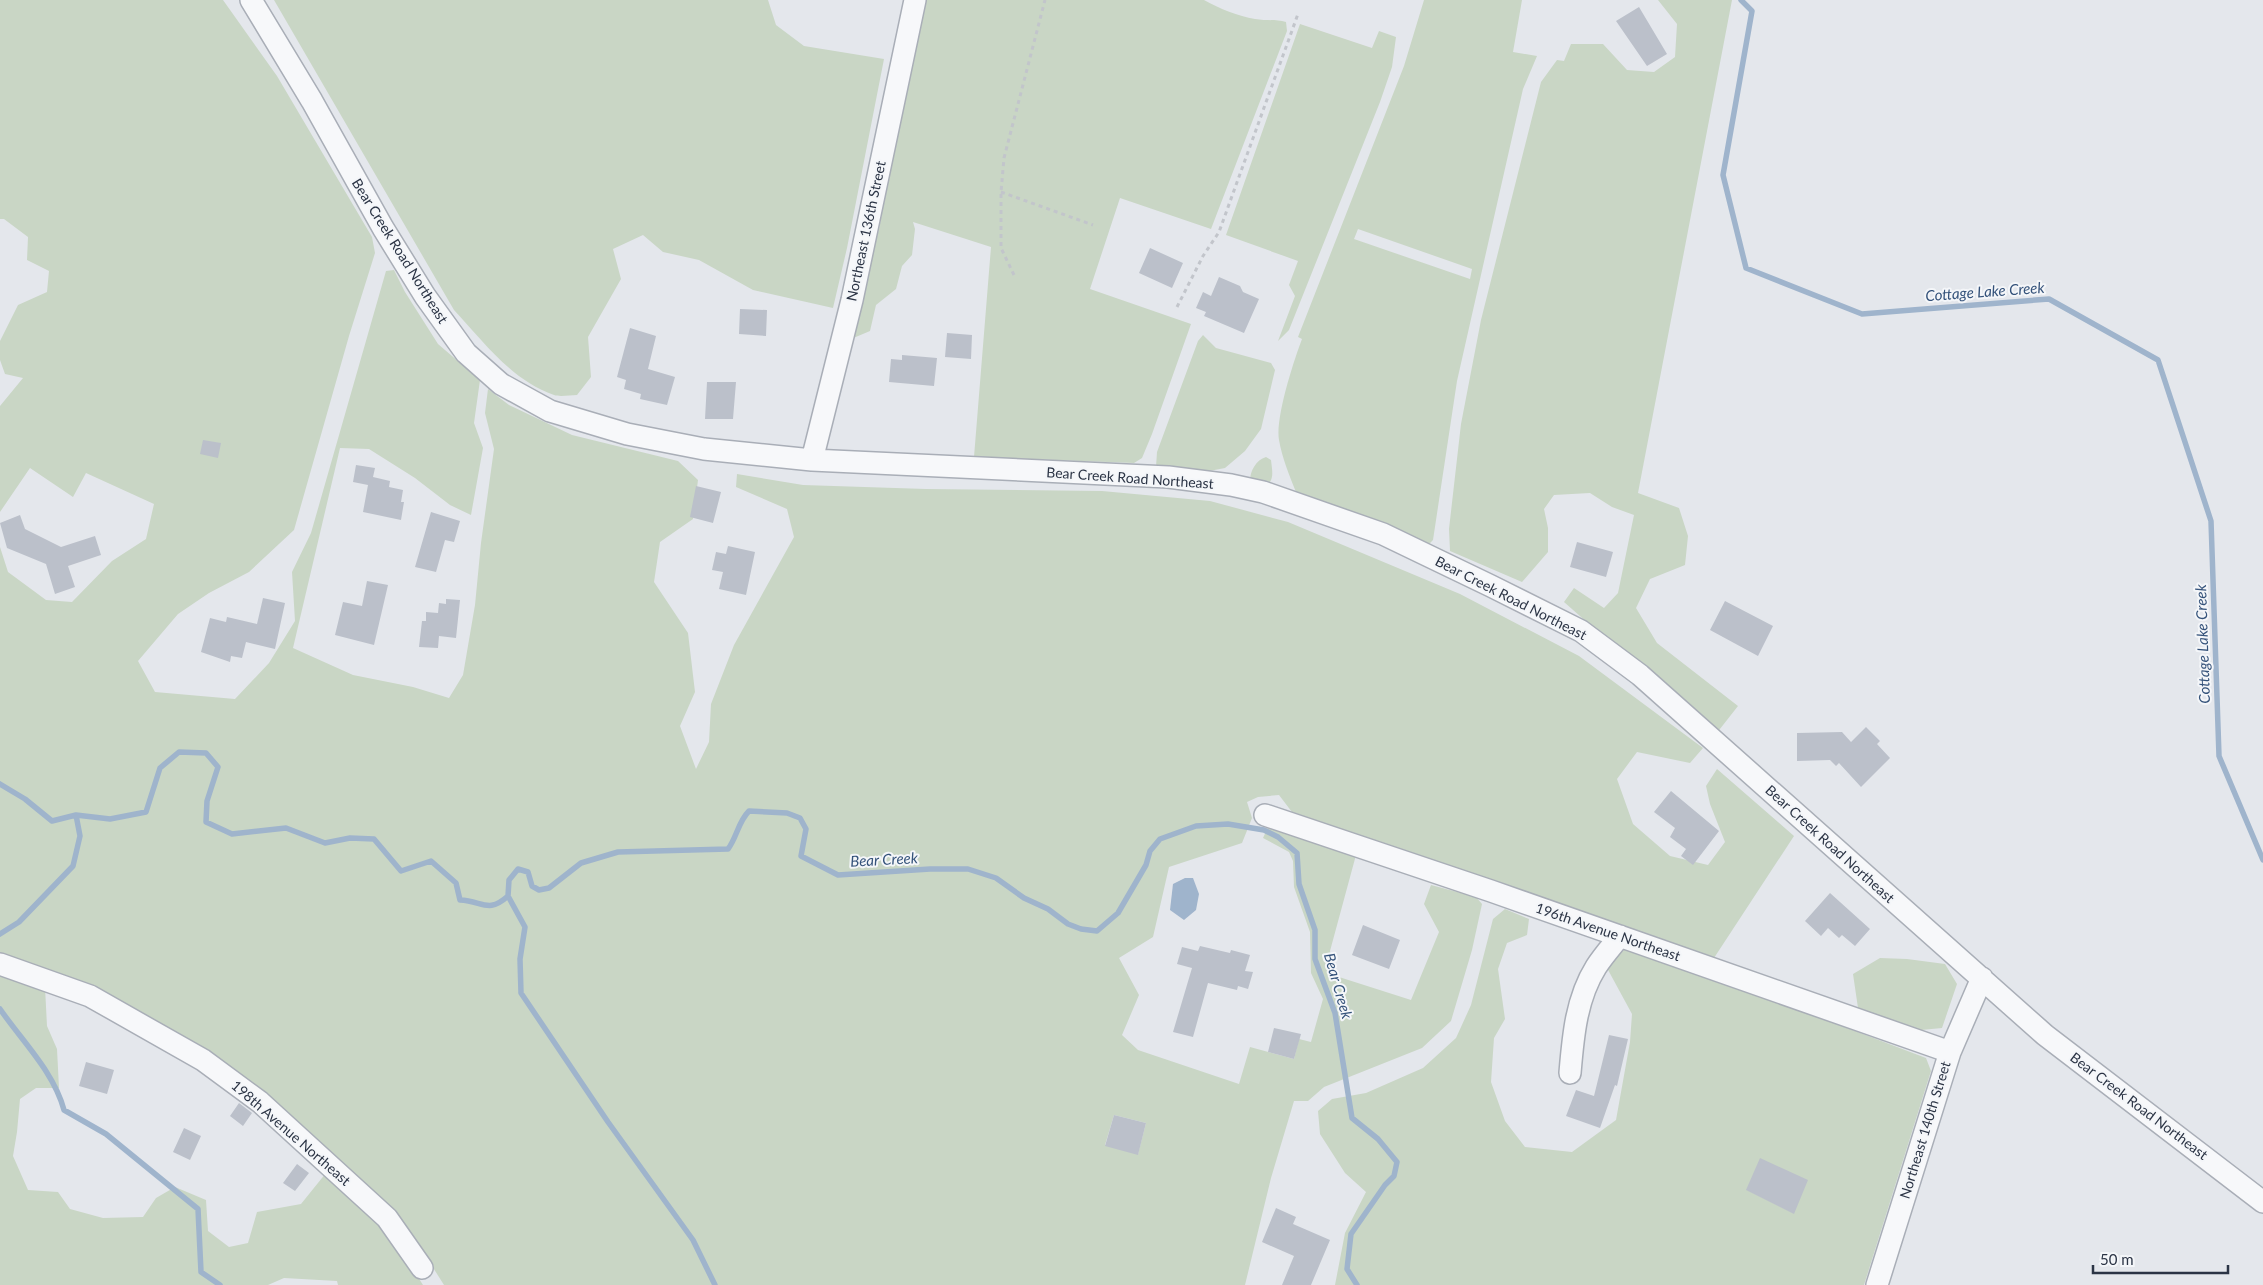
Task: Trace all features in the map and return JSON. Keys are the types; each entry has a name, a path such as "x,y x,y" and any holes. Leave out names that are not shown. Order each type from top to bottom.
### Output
{"street":[{"name":"Bear Creek Road Northeast","path":"251,0 312,101 383,228 425,296 466,353 501,384 550,411 627,434 704,449 812,460 979,470 1095,472 1204,482 1263,492 1383,534 1524,602 1588,636 1640,675 2045,1035 2263,1202"},
{"name":"Northeast 136th Street","path":"812,460 852,300 915,0"},
{"name":"196th Avenue Northeast","path":"1265,815 1620,936 1950,1052"},
{"path":"1570,1073 1578,1010 1586,986 1596,968 1620,936"},
{"name":"198th Avenue Northeast","path":"0,964 90,996 203,1060 260,1102 387,1218 422,1268"},
{"name":"Northeast 140th Street","path":"1877,1285 1950,1052 1982,978"}],"path":[{"path":"1014,275 1001,248 1001,192 1004,158 1045,0"},
{"path":"1177,306 1203,256 1219,232 1298,14"},
{"path":"1001,192 1093,225"}],"green space":[{"path":"0,0 223,0 277,76 372,237 375,253 349,336 294,530 249,572 209,593 178,614 138,661 155,692 235,699 269,663 295,621 292,572 311,533 386,271 394,270 405,292 438,344 480,380 474,423 483,448 471,515 450,505 415,478 369,449 340,448 293,648 353,675 413,687 449,698 463,675 475,605 481,543 494,449 485,413 488,389 509,405 572,435 678,461 698,480 693,519 660,542 654,582 688,633 695,692 680,726 696,769 709,742 711,704 734,645 794,537 787,509 736,487 737,474 803,485 926,489 1102,491 1210,501 1288,522 1460,594 1579,656 1703,748 1690,763 1637,752 1617,779 1633,824 1670,856 1708,865 1725,842 1710,804 1706,786 1717,769 1794,836 1714,958 1295,816 1279,795 1258,797 1247,802 1252,818 1242,843 1169,867 1153,937 1119,958 1139,995 1122,1035 1138,1050 1239,1084 1250,1047 1294,1059 1299,1039 1311,1042 1323,999 1311,973 1310,932 1294,887 1293,861 1289,852 1263,838 1270,823 1356,855 1330,951 1339,977 1411,1000 1439,932 1424,904 1431,885 1476,897 1482,904 1472,950 1451,1021 1422,1048 1324,1087 1308,1101 1294,1101 1271,1178 1245,1285 444,1285 420,1247 202,1048 125,1003 63,976 0,956 0,547 8,572 46,600 72,602 112,561 146,539 154,504 86,473 73,497 30,468 0,512 0,406 23,378 5,374 0,360 0,341 18,305 47,292 49,271 27,260 28,237 4,219 0,219","holes":["1114,1115 1146,1123 1138,1154 1105,1145"]},
{"path":"274,0 768,0 776,25 804,46 884,59 847,248 833,308 753,290 699,260 663,252 643,235 613,249 621,279 588,337 591,377 577,395 556,396 539,389 499,359 454,310"},
{"path":"922,0 1204,0 1242,16 1259,20 1286,22 1287,31 1211,229 1120,198 1090,289 1191,324 1152,434 1142,458 1134,463 974,457 991,247 913,222 915,229 912,255 902,266 896,289 876,305 870,331 851,339 879,229"},
{"path":"1424,0 1522,0 1513,52 1537,56 1523,89 1457,381 1433,540 1427,546 1296,492 1288,473 1279,440 1282,404 1302,339 1298,337 1404,66","holes":["1358,229 1472,269 1470,279 1354,239"]},
{"path":"1658,0 1732,0 1638,493 1679,508 1688,536 1685,565 1650,579 1636,608 1657,643 1738,706 1716,734 1643,663 1589,624 1564,602 1574,588 1604,608 1618,593 1634,515 1612,507 1590,493 1554,495 1544,509 1548,528 1548,552 1522,582 1450,551 1449,529 1461,424 1481,320 1541,82 1557,60 1564,61 1571,44 1603,44 1627,70 1654,72 1675,57 1677,24"},
{"path":"1300,24 1372,48 1379,31 1396,37 1392,67 1380,102 1289,330 1278,341 1295,296 1289,285 1298,261 1226,235"},
{"path":"1203,335 1216,348 1271,363 1275,370 1261,429 1245,451 1225,468 1204,472 1156,467 1157,452 1198,341"},
{"path":"1266,457 1271,460 1272,474 1271,481 1266,486 1250,481 1254,466 1262,458"},
{"path":"1505,909 1529,919 1527,935 1507,943 1498,969 1505,1019 1494,1038 1491,1082 1505,1121 1525,1147 1572,1152 1616,1120 1630,1042 1632,1014 1607,968 1626,948 1750,991 1926,1058 1931,1071 1864,1285 1335,1285 1345,1233 1366,1192 1345,1173 1320,1134 1318,1111 1332,1099 1366,1093 1423,1068 1456,1038 1471,1005 1493,919"},
{"path":"1880,958 1945,964 1957,984 1942,1028 1921,1030 1858,1008 1853,974"},
{"path":"0,972 45,987 47,1026 57,1049 59,1088 36,1088 20,1099 13,1156 28,1190 58,1192 70,1209 103,1218 143,1217 156,1198 175,1187 206,1200 208,1231 229,1247 248,1243 257,1212 301,1204 326,1173 379,1224 404,1255 423,1285 338,1285 337,1281 284,1278 268,1285 0,1285"}],"water":[{"path":"1185,878 1193,878 1199,894 1196,910 1184,920 1170,910 1173,884"}],"building":[{"path":"1639,7 1667,54 1647,66 1616,21"},
{"path":"1150,248 1183,263 1172,288 1139,273"},
{"path":"1219,277 1240,286 1243,292 1259,299 1244,333 1204,316 1206,312 1196,308 1203,292 1211,296"},
{"path":"740,309 767,310 766,336 739,334"},
{"path":"630,328 656,336 648,369 675,377 667,405 640,399 641,394 624,389 626,380 617,377"},
{"path":"947,333 972,335 971,359 945,357"},
{"path":"902,355 937,358 934,386 889,382 891,359 902,360"},
{"path":"707,382 736,382 733,419 705,419"},
{"path":"203,440 221,443 218,458 200,454"},
{"path":"356,465 375,468 373,477 390,481 389,487 403,490 401,502 404,502 401,520 363,512 368,485 353,482"},
{"path":"696,486 721,492 713,523 690,517"},
{"path":"431,512 460,521 454,542 445,540 436,572 415,567"},
{"path":"20,515 25,529 61,547 95,536 101,555 68,566 75,587 55,594 46,564 7,548 0,523"},
{"path":"1577,542 1613,552 1606,577 1570,567"},
{"path":"728,546 755,552 746,595 719,589 723,572 712,570 716,552 726,554"},
{"path":"367,581 388,585 374,645 335,635 343,602 362,606"},
{"path":"263,598 285,603 275,649 246,642 242,658 231,656 230,662 201,652 210,618 226,622 227,617 257,624"},
{"path":"446,599 460,600 456,638 439,636 438,648 419,647 422,621 426,621 426,612 438,613 439,603 446,604"},
{"path":"1725,601 1773,626 1758,656 1710,630"},
{"path":"1866,727 1880,741 1877,744 1890,758 1861,787 1839,763 1836,766 1830,760 1797,761 1797,733 1842,732 1851,742"},
{"path":"1671,791 1719,831 1693,865 1681,856 1686,849 1670,837 1675,828 1654,812"},
{"path":"1830,893 1870,929 1855,946 1842,935 1839,938 1828,928 1821,936 1805,921"},
{"path":"1363,925 1400,940 1389,969 1352,955"},
{"path":"1200,946 1230,953 1231,950 1250,955 1245,971 1253,972 1248,989 1238,986 1237,990 1208,983 1193,1037 1173,1032 1192,968 1177,964 1182,947 1198,951"},
{"path":"1274,1028 1301,1034 1294,1059 1268,1052"},
{"path":"1609,1035 1628,1039 1617,1086 1615,1085 1600,1128 1566,1116 1576,1090 1594,1096"},
{"path":"86,1062 114,1070 107,1094 79,1086"},
{"path":"239,1103 252,1113 243,1126 230,1116"},
{"path":"1114,1115 1146,1123 1138,1155 1105,1146"},
{"path":"184,1128 201,1136 190,1160 173,1152"},
{"path":"1760,1158 1808,1180 1794,1214 1746,1190"},
{"path":"297,1164 309,1173 295,1191 283,1183"},
{"path":"1276,1208 1296,1217 1293,1224 1330,1240 1311,1285 1282,1285 1294,1256 1262,1242"}],"waterway":[{"name":"Cottage Lake Creek","path":"1741,0 1752,11 1723,175 1746,268 1862,314 2049,299 2158,360 2211,521 2219,756 2263,860"},
{"name":"Bear Creek","path":"0,784 25,799 52,821 76,815 110,819 146,812 160,768 179,752 206,753 218,767 207,801 206,822 232,834 286,828 325,843 350,838 374,839 401,871 431,861 456,883 460,900 485,905 495,904 508,896 509,880 518,869 528,872 532,886 539,890 549,888 581,863 618,852 728,849 742,820 749,811 787,813 800,818 806,829 801,856 838,875 930,869 968,869 996,878 1024,898 1048,909 1068,924 1081,929 1097,931 1118,913 1146,865 1150,851 1160,839 1196,826 1228,824 1264,830 1278,837 1297,853 1299,884 1315,930 1315,959 1335,1013 1352,1118 1378,1139 1397,1162 1394,1176 1385,1185 1351,1234 1347,1269 1357,1285"},
{"path":"0,934 19,922 73,866 80,836 76,815"},
{"path":"508,896 525,927 520,959 521,993 608,1122 693,1240 715,1285"},
{"path":"0,1009 45,1070 53,1083 64,1110 106,1134 198,1209 201,1272 220,1285"}]}
